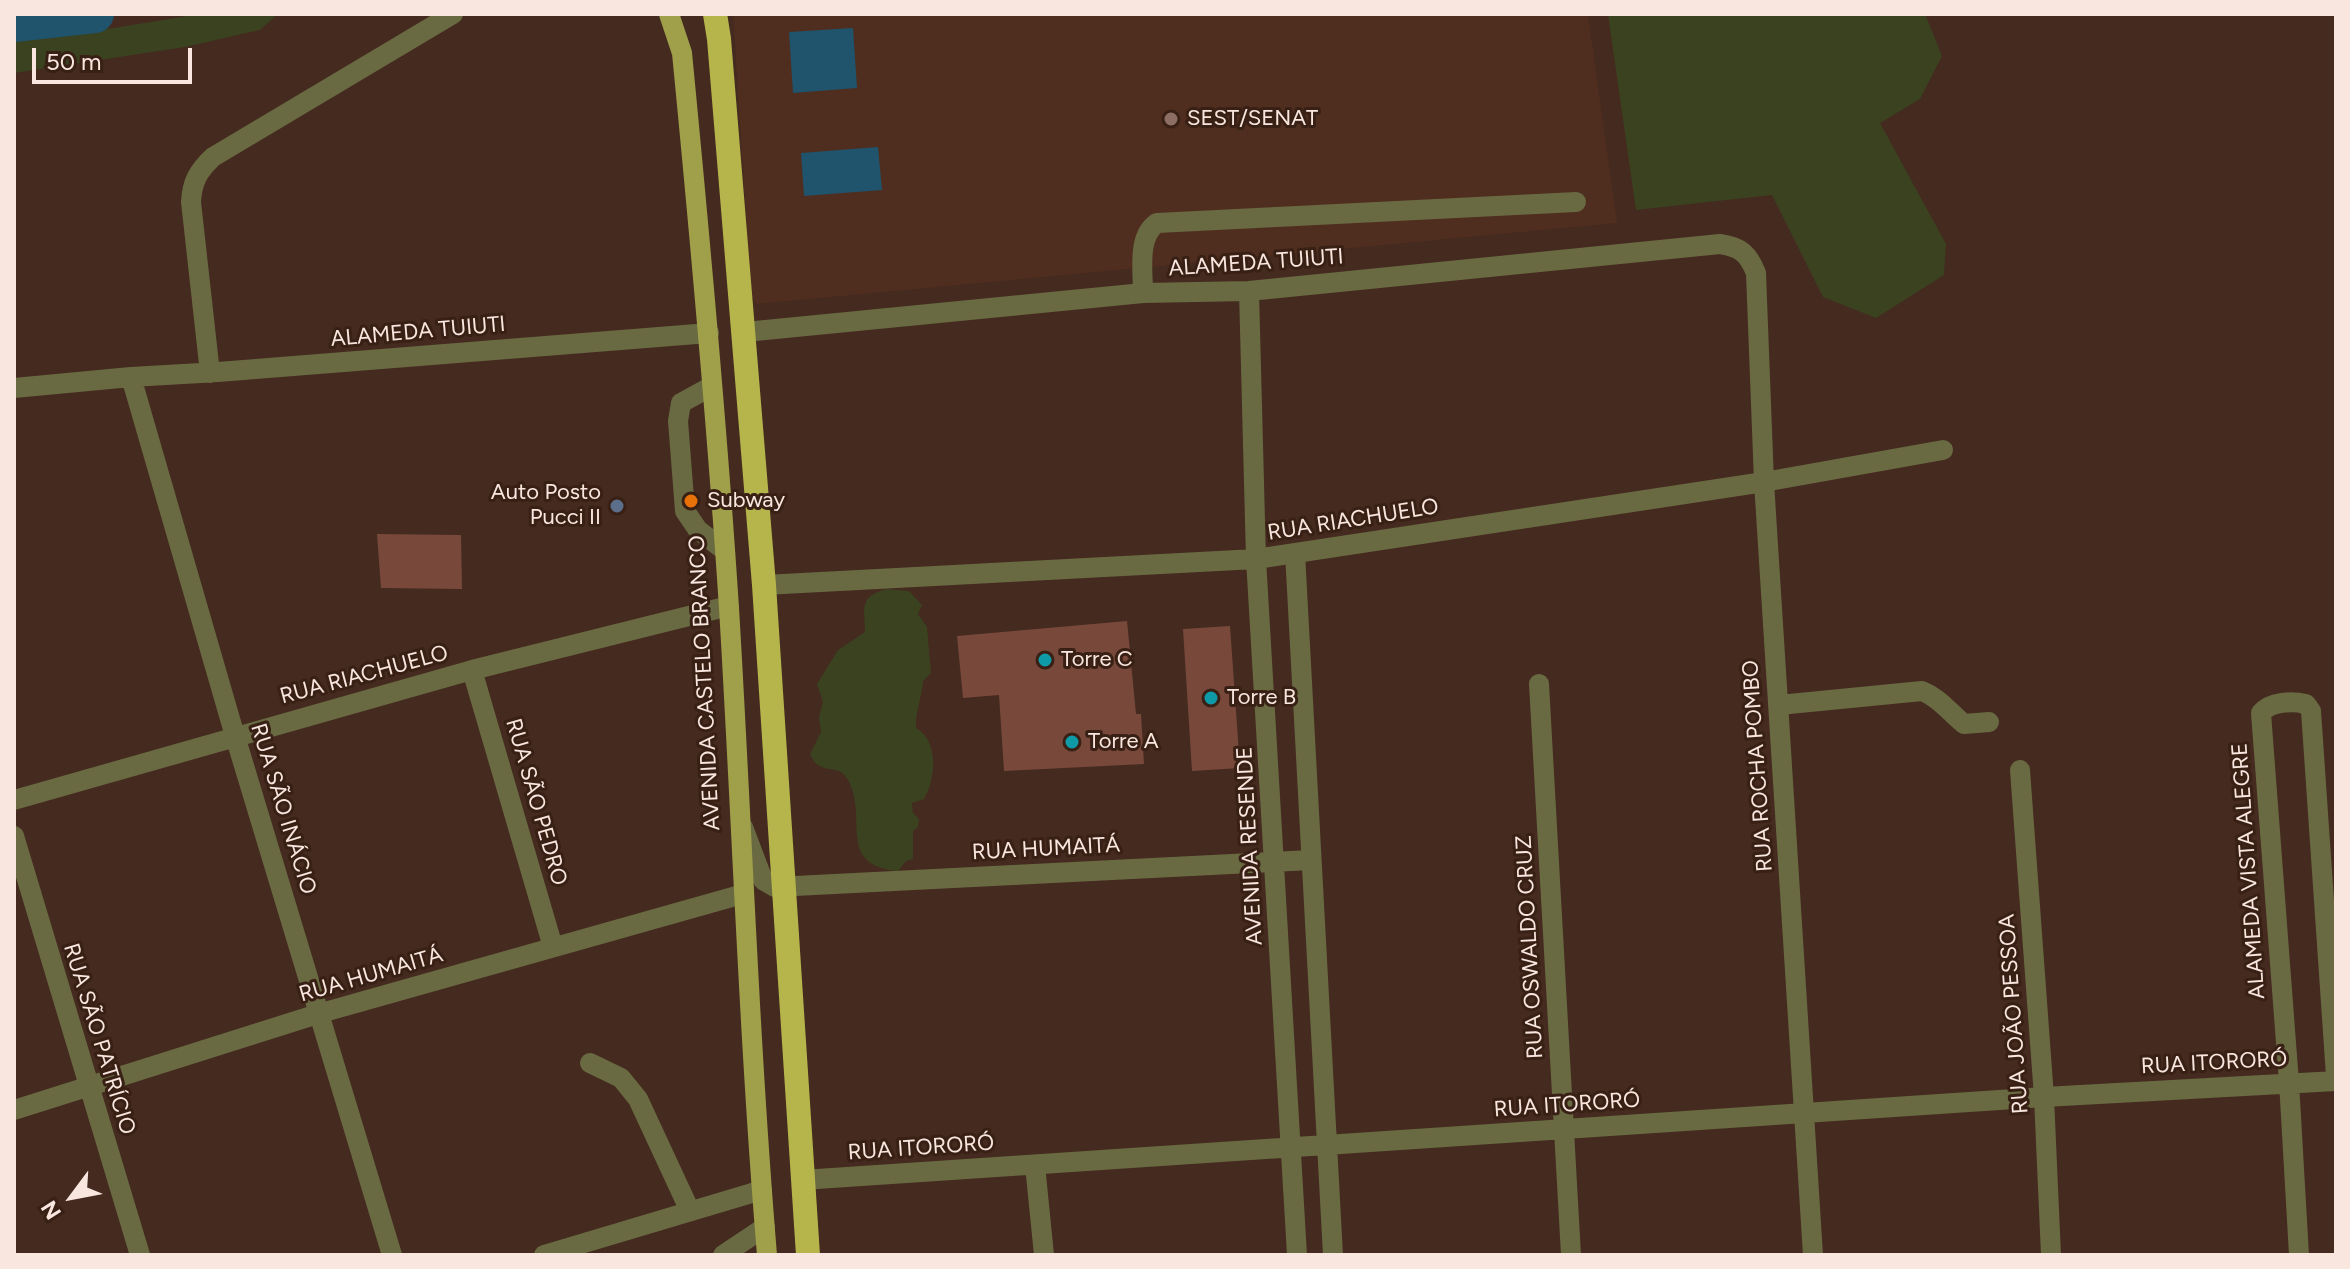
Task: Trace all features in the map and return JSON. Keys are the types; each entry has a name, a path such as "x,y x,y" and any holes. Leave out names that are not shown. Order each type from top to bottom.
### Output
{"highway":[{"path":"715,14 745,332 764,585 808,1255"}],"main road":[{"name":"AVENIDA CASTELO BRANCO","path":"669,14 682,53 709,333 729,606 743,894 767,1255"}],"street":[{"path":"210,373 191,202 192,185 200,170 213,157 453,14"},
{"path":"1143,293 1144,237 1157,223 1576,202"},
{"name":"ALAMEDA TUIUTI","path":"745,332 1143,293 1249,291 1720,244 1738,247 1750,259 1756,273"},
{"name":"RUA ROCHA POMBO","path":"1756,273 1764,482 1813,1255"},
{"name":"AVENIDA RESENDE","path":"1249,291 1256,559 1297,1255"},
{"name":"ALAMEDA TUIUTI","path":"14,388 709,333"},
{"name":"RUA SÃO INÁCIO","path":"131,377 235,736 392,1255"},
{"path":"712,386 681,403 678,421 685,511 698,530 724,550"},
{"name":"RUA RIACHUELO","path":"764,585 1256,559 1764,482 1943,450"},
{"path":"1295,553 1333,1255"},
{"name":"RUA RIACHUELO","path":"14,800 472,670 729,606"},
{"name":"RUA SÃO PEDRO","path":"472,670 553,947"},
{"name":"RUA OSWALDO CRUZ","path":"1539,684 1571,1255"},
{"path":"1779,705 1922,691 1938,697 1952,715 1964,724 1989,722"},
{"name":"ALAMEDA VISTA ALEGRE","path":"2299,1255 2261,713 2270,705 2297,702 2306,704 2311,711 2336,1078"},
{"name":"RUA JOÃO PESSOA","path":"2020,770 2044,1097 2051,1255"},
{"path":"740,818 763,880 771,887 783,886"},
{"name":"RUA SÃO PATRÍCIO","path":"14,836 140,1255"},
{"name":"RUA HUMAITÁ","path":"783,886 1311,860"},
{"name":"RUA HUMAITÁ","path":"14,1110 321,1013 743,894"},
{"path":"590,1063 621,1078 638,1099 690,1211"},
{"name":"RUA ITORORÓ","path":"802,1180 2336,1078"},
{"path":"1035,1165 1044,1255"},
{"path":"544,1255 762,1190"},
{"path":"723,1255 765,1227"}],"shaded area":[{"name":"SEST/SENAT","path":"733,14 1588,14 1617,223 757,304 751,295"}],"green space":[{"path":"199,14 278,14 260,30 185,47 14,73 14,37 114,28"},
{"path":"1608,14 1925,14 1942,56 1920,99 1880,123 1946,244 1944,275 1876,318 1823,297 1772,195 1636,210"},
{"path":"886,589 909,591 922,605 918,614 927,627 931,673 923,681 916,728 929,741 933,771 924,799 912,803 913,813 919,819 918,827 913,831 913,859 906,861 898,871 879,867 867,860 857,838 854,795 848,780 839,771 819,766 810,754 821,732 819,717 823,702 817,684 838,650 865,632 867,600"}],"water":[{"path":"853,28 857,88 793,93 789,32"},
{"path":"878,147 882,190 804,196 801,153"}],"building":[{"path":"377,534 461,535 462,589 381,588"},
{"path":"1127,621 1136,714 1141,714 1144,764 1004,771 999,695 963,698 957,636"},
{"name":"Torre B","path":"1230,626 1240,768 1192,771 1183,629"}],"waterway":[{"path":"14,23 95,14"}],"place":[{"name":"SEST/SENAT","path":"1171,119"},
{"name":"Subway","path":"691,501"},
{"name":"Auto Posto Pucci II","path":"617,506"},
{"name":"Torre C","path":"1045,660"},
{"name":"Torre B","path":"1211,698"},
{"name":"Torre A","path":"1072,742"}]}
